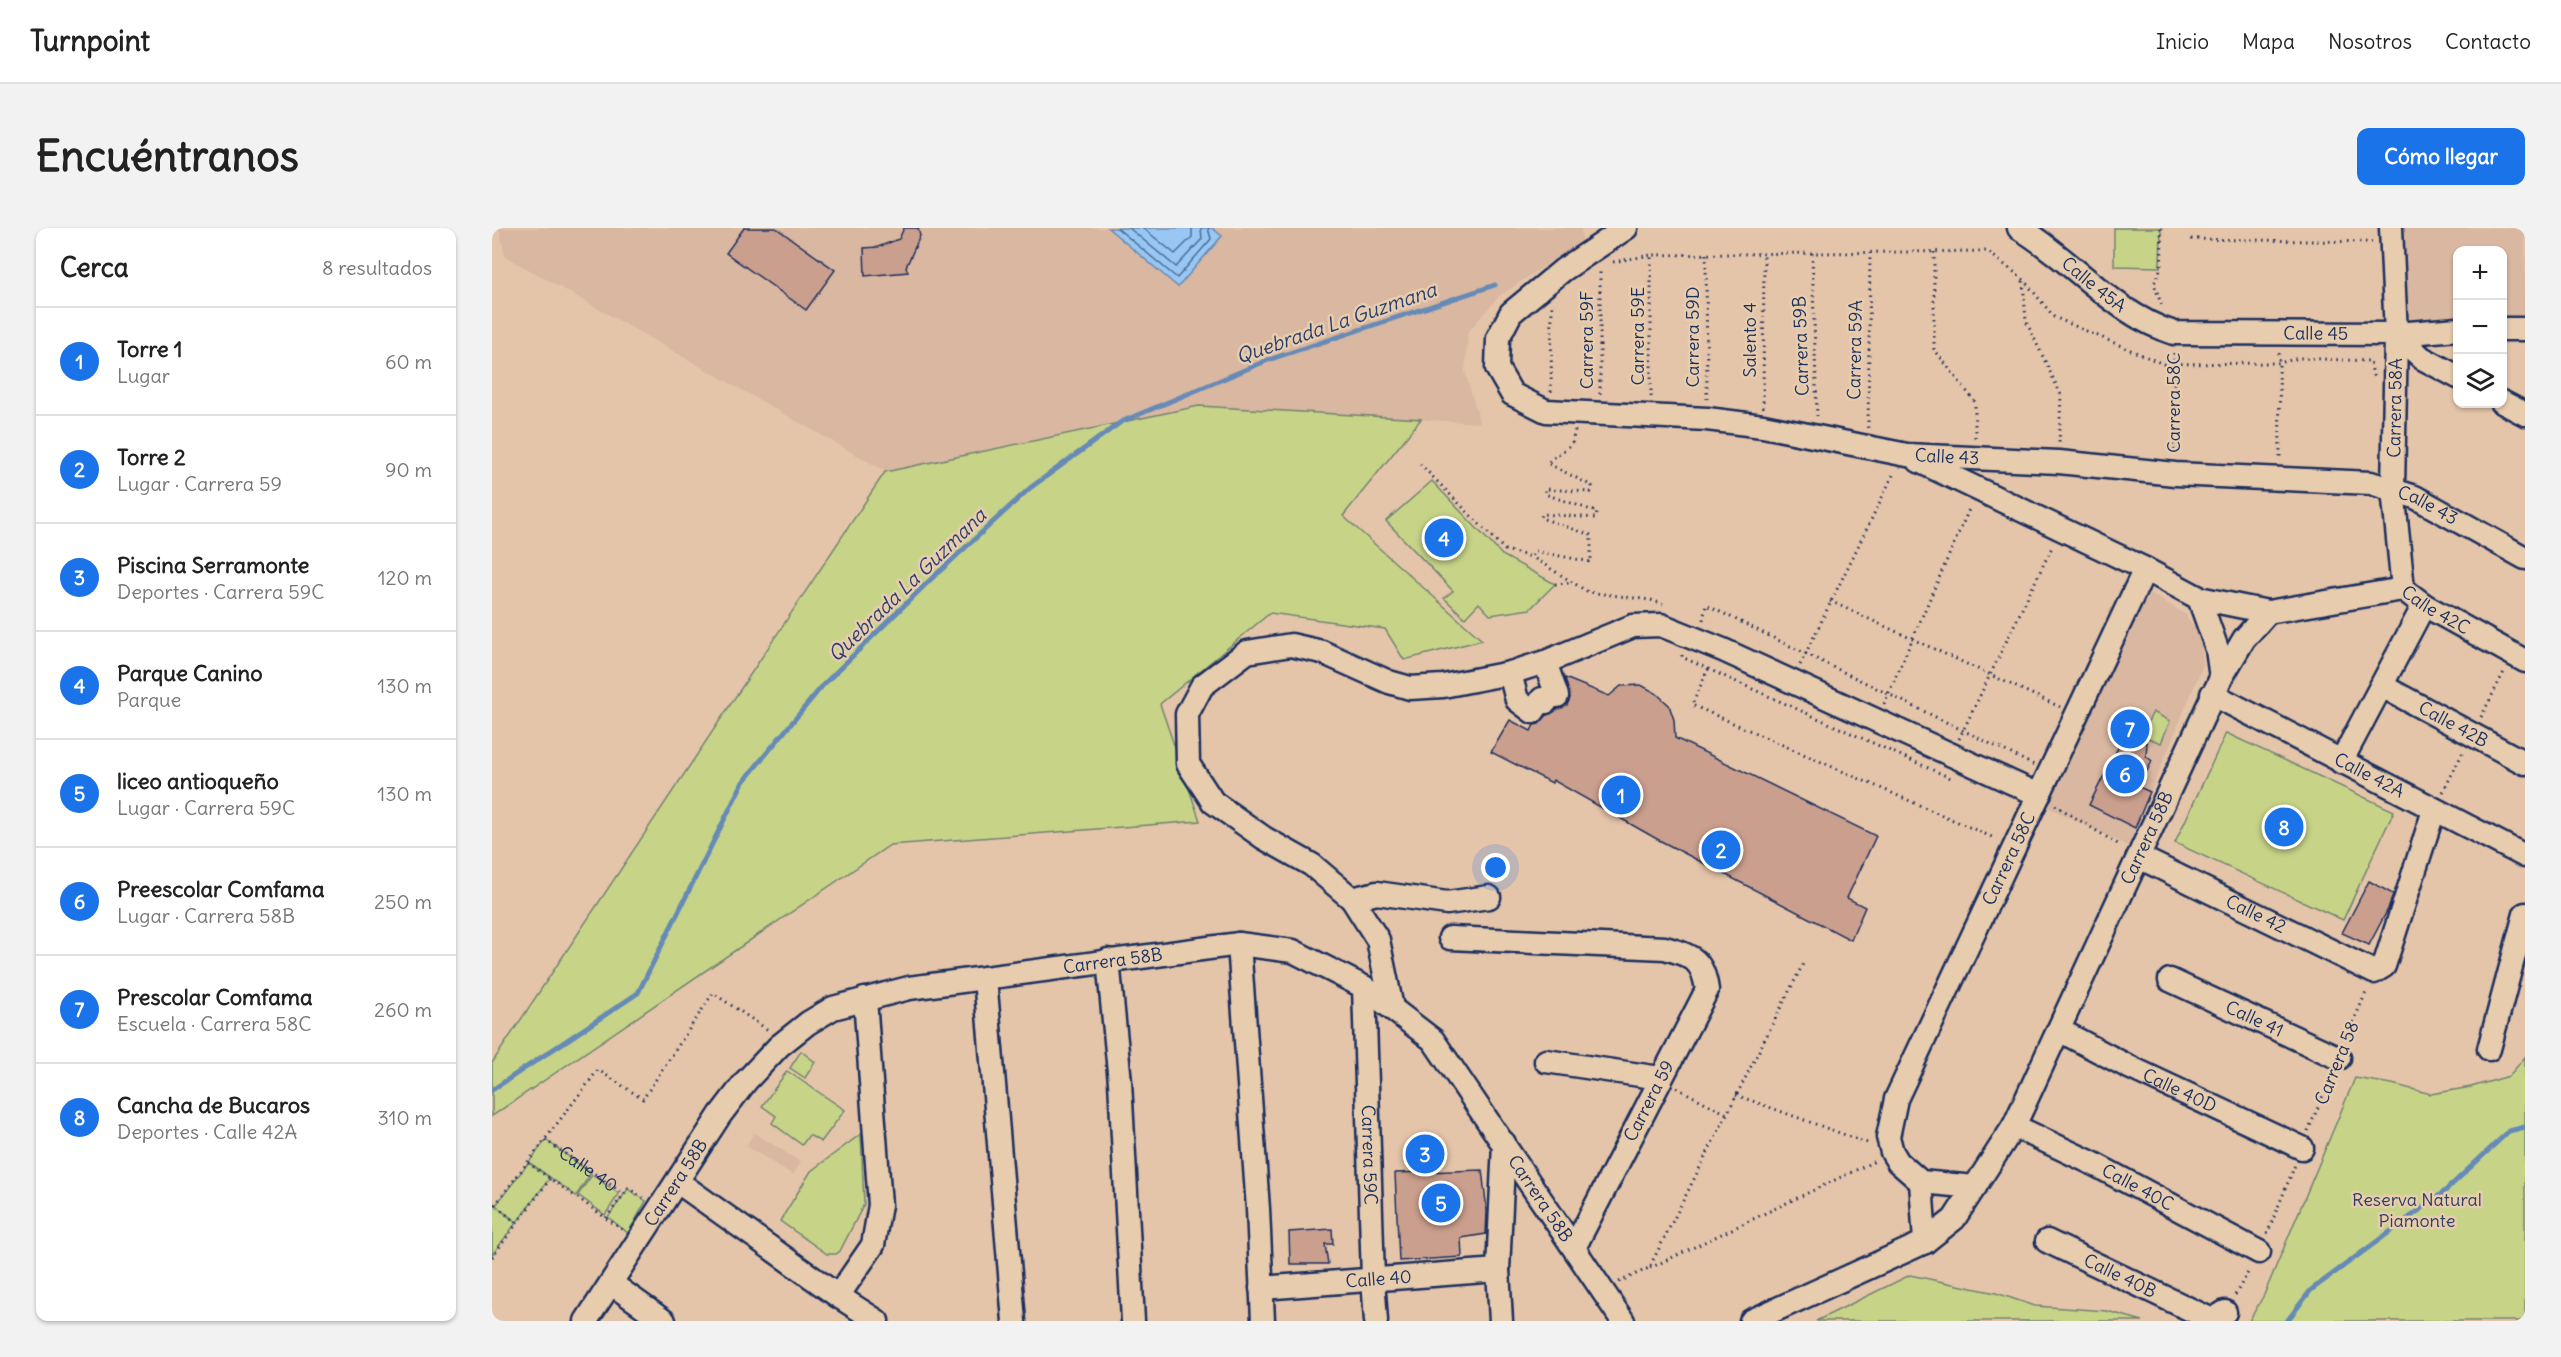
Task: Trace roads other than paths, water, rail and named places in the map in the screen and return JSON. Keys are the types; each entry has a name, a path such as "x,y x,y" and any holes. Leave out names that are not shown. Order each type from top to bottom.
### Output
{"street":[{"name":"Calle 45A","path":"2019,228 2120,306 2153,326 2174,333"},
{"name":"Calle 43","path":"1619,230 1529,296 1511,313 1498,338 1497,368 1512,394 1550,411 1707,419 1763,426 1868,447 1901,463 1975,460 2059,462 2175,474 2372,483 2415,497 2525,558"},
{"name":"Carrera 58A","path":"2391,235 2396,334 2393,489 2403,589"},
{"name":"Calle 45","path":"2174,333 2396,334 2453,329"},
{"path":"2507,329 2525,329"},
{"path":"2396,334 2422,358 2453,375"},
{"path":"2507,405 2525,414"},
{"path":"1901,463 2145,569 2199,598 2268,612"},
{"name":"Carrera 58C","path":"1921,1182 1898,1162 1892,1152 1888,1137 1896,1099 2145,569"},
{"name":"Calle 42C","path":"2268,612 2403,589 2424,605 2525,661"},
{"path":"2199,598 2217,649 2216,686"},
{"path":"2341,762 2424,605"},
{"name":"Carrera 58B","path":"1751,1321 1925,1242 1954,1219 2014,1126 2216,686 2244,639 2268,612"},
{"path":"1392,1008 1378,940 1352,899 1312,864 1264,838 1213,802 1188,764 1187,714 1202,686 1247,652 1291,645 1322,652 1389,682 1410,688 1443,686 1510,673 1545,662 1633,626 1661,625 1723,650 2038,795"},
{"path":"1510,673 1517,700 1533,712 1542,699 1552,699 1545,662"},
{"name":"Calle 42A","path":"2216,686 2341,762 2525,856"},
{"name":"Calle 42B","path":"2382,686 2525,763"},
{"name":"Calle 42","path":"2139,857 2374,972 2384,966 2434,810"},
{"path":"1352,899 1377,892 1447,903 1489,897"},
{"path":"2489,1049 2525,914"},
{"name":"Carrera 59","path":"1450,938 1665,948 1691,956 1704,972 1707,990 1574,1248"},
{"path":"1239,944 1258,1209 1263,1321"},
{"name":"Carrera 58B","path":"586,1321 720,1115 746,1081 785,1042 808,1023 833,1008 909,988 1239,944 1293,951 1364,987 1433,1040 1623,1321"},
{"path":"1108,960 1120,1082 1133,1321"},
{"path":"985,978 1014,1321"},
{"name":"Calle 41","path":"2170,980 2339,1058"},
{"name":"Carrera 59C","path":"1364,987 1376,1321"},
{"path":"838,1296 873,1245 880,1205 865,999"},
{"name":"Calle 40D","path":"2059,1030 2129,1067 2302,1148"},
{"path":"1546,1061 1660,1078"},
{"name":"Calle 40C","path":"2014,1126 2092,1163 2259,1252"},
{"path":"1501,1321 1498,1270 1504,1143"},
{"path":"678,1182 838,1296 877,1321"},
{"path":"1925,1242 1921,1182 1975,1187"},
{"name":"Calle 40B","path":"2047,1241 2212,1320 2225,1312"},
{"name":"Calle 40","path":"1260,1288 1498,1270"},
{"path":"612,1284 664,1321"}],"water":[{"path":"1108,228 1212,228 1222,236 1178,287"},
{"path":"1435,1138 1436,1169 1416,1170 1414,1139"}],"waterway":[{"name":"Quebrada La Guzmana","path":"492,1090 638,993 743,782 823,685 928,582 1030,488 1121,422 1268,360 1495,285"},
{"path":"2287,1321 2311,1290 2444,1192 2509,1131 2525,1127"}],"place":[{"name":"Parque Canino","path":"1444,538"},
{"name":"Prescolar Comfama","path":"2130,729"},
{"name":"Preescolar Comfama","path":"2125,774"},
{"name":"Torre 1","path":"1621,795"},
{"name":"Cancha de Bucaros","path":"2284,827"},
{"name":"Torre 2","path":"1721,850"},
{"name":"Piscina Serramonte","path":"1425,1154"},
{"name":"liceo antioqueño","path":"1441,1203"}],"park label":[{"name":"Reserva Natural Piamonte","path":"2417,1210"}]}
